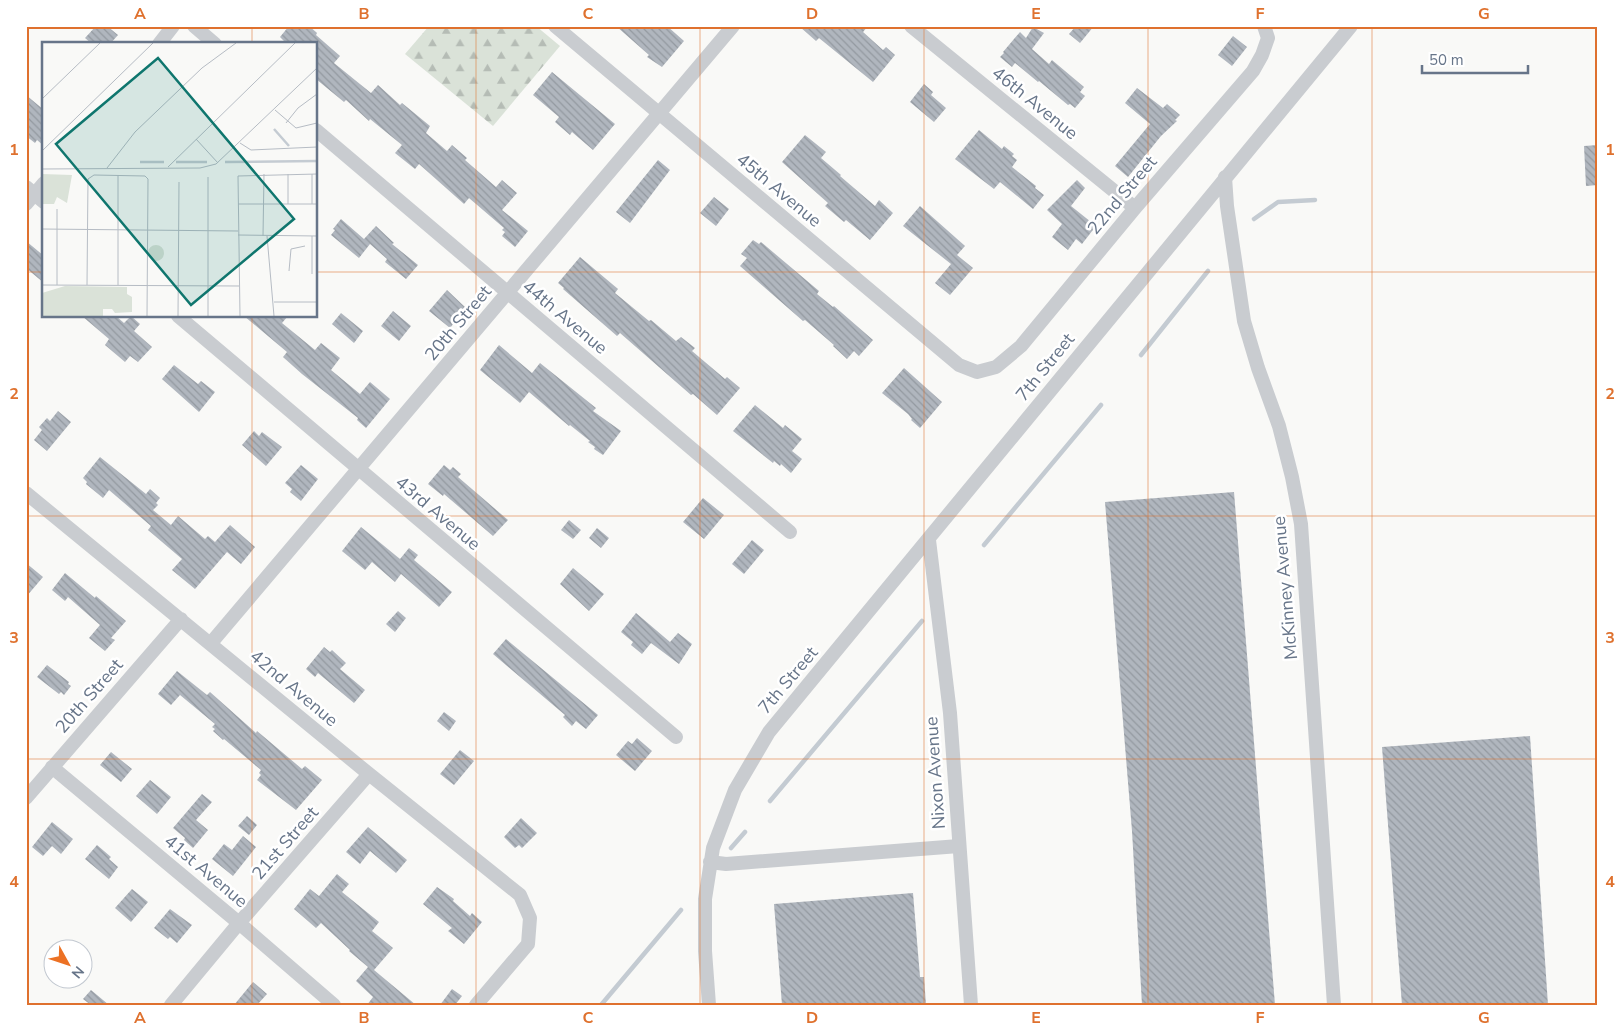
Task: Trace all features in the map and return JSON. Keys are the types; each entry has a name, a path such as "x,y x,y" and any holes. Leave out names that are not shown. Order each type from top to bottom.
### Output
{"street":[{"path":"161,42 173,26"},
{"path":"194,26 212,42"},
{"name":"45th Avenue","path":"554,26 959,365 977,372 985,370"},
{"name":"20th Street","path":"211,644 733,26"},
{"name":"46th Avenue","path":"911,26 1135,208"},
{"name":"7th Street","path":"709,1005 705,951 705,899 713,848 734,790 769,732 1351,26"},
{"name":"22nd Street","path":"985,370 996,367 1021,346 1135,208 1253,71 1262,55 1268,38 1264,28"},
{"name":"44th Avenue","path":"318,132 790,532"},
{"name":"McKinney Avenue","path":"1225,177 1227,206 1244,321 1258,368 1279,426 1292,477 1301,524 1334,1005"},
{"path":"33,197 42,186"},
{"name":"43rd Avenue","path":"180,318 676,737"},
{"name":"42nd Avenue","path":"26,493 520,895 530,918 528,944 476,1005"},
{"name":"Nixon Avenue","path":"929,540 950,713 970,1005"},
{"name":"20th Street","path":"29,790 52,767 181,619"},
{"name":"41st Avenue","path":"52,767 334,1005"},
{"name":"21st Street","path":"171,1005 239,923 369,774"},
{"path":"710,862 726,864 959,846"}],"green space":[{"path":"429,26 536,26 560,46 493,126 405,54"}],"building":[{"path":"96,26 107,26 118,35 112,42 90,42 85,38"},
{"path":"289,26 309,26 317,33 316,35 340,56 334,63 371,93 378,85 400,105 402,103 430,126 426,133 447,151 452,145 467,158 465,160 496,187 502,180 517,193 502,210 528,231 515,247 502,236 505,232 502,230 504,228 469,198 464,204 419,164 415,169 395,153 402,145 370,119 369,121 346,100 344,102 318,81 318,42 285,42 280,37"},
{"path":"616,26 667,26 684,41 662,67 647,57 649,55"},
{"path":"799,26 868,26 863,32 883,50 886,47 895,55 873,82 819,38 816,41"},
{"path":"1076,26 1094,26 1080,43 1069,34"},
{"path":"1033,27 1044,33 1032,49 1049,64 1052,60 1084,87 1080,92 1085,96 1075,108 1070,104 1068,105 1015,63 1012,67 1000,57 1020,32 1026,38"},
{"path":"1233,36 1247,47 1232,66 1218,55"},
{"path":"552,72 615,124 593,150 572,132 570,135 555,122 559,117 533,95"},
{"path":"924,84 933,92 931,95 946,108 934,122 910,102"},
{"path":"1137,88 1163,108 1167,104 1180,115 1175,120 1177,121 1161,136 1128,177 1115,166 1150,124 1125,103"},
{"path":"26,95 42,108 42,144 37,140 35,143 26,136"},
{"path":"979,130 1002,149 1004,146 1014,154 1012,156 1017,160 1012,167 1036,186 1035,188 1044,195 1033,209 1000,182 994,189 955,159"},
{"path":"805,135 826,152 821,158 840,176 875,206 879,200 893,213 870,240 825,206 828,203 782,162"},
{"path":"1598,145 1598,185 1586,186 1584,146"},
{"path":"658,160 670,170 630,223 616,212"},
{"path":"1077,180 1085,188 1071,206 1096,226 1082,244 1076,239 1068,250 1052,237 1062,224 1047,210"},
{"path":"714,197 729,209 716,226 700,213"},
{"path":"920,206 965,246 957,255 973,268 950,295 935,283 951,264 903,226"},
{"path":"341,219 364,239 376,226 394,243 392,244 418,265 406,279 385,262 387,259 370,244 359,258 331,235"},
{"path":"753,240 759,244 761,242 819,291 817,294 834,306 873,340 859,356 854,351 847,359 834,345 805,320 803,321 740,266 747,258 741,254"},
{"path":"26,241 42,254 42,281 26,268"},
{"path":"580,257 618,289 615,293 649,321 651,320 676,341 681,337 695,348 692,351 725,379 727,377 740,388 717,415 693,394 691,395 620,333 617,336 563,289 558,283"},
{"path":"447,290 466,308 450,328 429,311"},
{"path":"393,311 411,326 399,341 381,326"},
{"path":"341,313 363,331 354,343 332,324"},
{"path":"84,318 118,318 124,323 129,318 133,318 140,324 134,331 152,347 138,362 130,356 125,362 105,345 109,339"},
{"path":"246,318 286,318 282,323 315,350 321,343 340,358 331,370 360,394 370,382 390,399 366,428 357,420 358,418 283,357 287,352"},
{"path":"499,345 532,373 540,363 596,408 593,411 621,431 603,455 594,449 595,447 588,442 590,441 529,392 520,403 480,370"},
{"path":"174,365 198,384 201,381 215,392 199,412 162,379"},
{"path":"904,368 942,402 920,428 911,420 908,414 882,393"},
{"path":"755,405 783,428 785,425 802,439 792,451 802,459 791,473 781,464 780,466 774,461 773,463 733,431"},
{"path":"58,411 71,422 47,451 34,440 42,430 39,427 47,418 50,421"},
{"path":"254,431 259,436 262,432 282,447 266,466 242,445"},
{"path":"100,457 146,494 150,489 160,498 156,503 158,505 153,510 171,525 178,516 205,539 208,536 215,542 230,525 255,547 241,564 227,552 195,589 172,570 182,559 148,530 151,526 109,490 103,498 86,484 87,482 83,478"},
{"path":"301,465 318,479 301,501 290,492 292,489 285,483"},
{"path":"444,465 450,470 453,467 461,474 458,477 508,520 493,536 444,494 443,496 428,484"},
{"path":"1234,492 1275,1005 1142,1005 1132,831 1105,502"},
{"path":"703,498 724,515 704,539 683,522"},
{"path":"569,520 581,530 573,539 561,530"},
{"path":"361,527 400,559 409,548 418,555 414,560 452,592 439,607 401,574 395,582 372,562 365,570 342,551"},
{"path":"597,528 609,538 601,548 589,538"},
{"path":"752,540 764,550 744,574 732,564"},
{"path":"26,563 43,577 26,597"},
{"path":"573,568 604,594 589,611 560,584"},
{"path":"65,573 126,621 111,638 115,640 105,651 89,638 100,625 68,597 65,601 52,590"},
{"path":"398,611 406,618 395,632 386,624"},
{"path":"636,613 670,642 678,633 692,644 679,664 651,643 642,654 631,645 633,642 621,632"},
{"path":"506,639 598,715 586,729 576,721 572,726 563,717 565,715 493,654"},
{"path":"324,647 330,652 332,650 346,663 340,669 365,690 354,703 318,673 315,677 306,669"},
{"path":"47,665 69,682 68,684 71,686 64,695 61,692 59,694 37,677"},
{"path":"177,671 207,695 210,692 256,733 257,731 302,769 305,766 322,780 296,810 257,780 261,775 259,773 261,770 213,731 215,729 212,727 215,724 180,695 171,705 158,694"},
{"path":"444,712 456,721 449,731 437,721"},
{"path":"1530,736 1548,1005 1402,1005 1382,747"},
{"path":"637,738 652,751 635,771 616,755 628,741 632,744"},
{"path":"460,750 474,761 454,785 440,774"},
{"path":"111,752 132,769 121,782 100,765"},
{"path":"150,780 171,797 157,814 136,796"},
{"path":"202,794 212,802 196,820 208,830 193,848 173,828"},
{"path":"247,816 257,825 249,835 238,826"},
{"path":"521,818 537,833 522,848 519,845 515,848 504,837"},
{"path":"52,822 73,839 61,854 52,846 43,856 32,847"},
{"path":"368,827 407,860 396,873 370,851 360,864 346,852"},
{"path":"243,836 256,847 233,876 212,859 224,844 232,850"},
{"path":"97,845 111,857 109,859 118,867 109,879 85,859"},
{"path":"337,874 349,884 342,892 379,922 372,931 393,948 374,970 416,1005 367,1005 373,997 356,981 368,967 321,923 316,928 294,909 310,889 319,896"},
{"path":"437,887 454,899 453,901 470,916 472,913 482,922 464,944 448,931 452,928 423,904"},
{"path":"132,889 148,902 131,922 115,908"},
{"path":"913,893 920,977 924,977 926,1005 782,1005 774,904"},
{"path":"170,909 192,925 177,943 170,937 168,939 154,928"},
{"path":"253,982 267,994 257,1005 234,1005"},
{"path":"452,989 462,996 455,1005 440,1005"},
{"path":"91,990 109,1005 91,1005 83,999"}],"waterway":[{"path":"1254,219 1278,202 1315,200"},
{"path":"1141,355 1208,271"},
{"path":"984,545 1101,405"},
{"path":"770,801 922,621"},
{"path":"731,848 745,832"},
{"path":"601,1005 681,910"}]}
